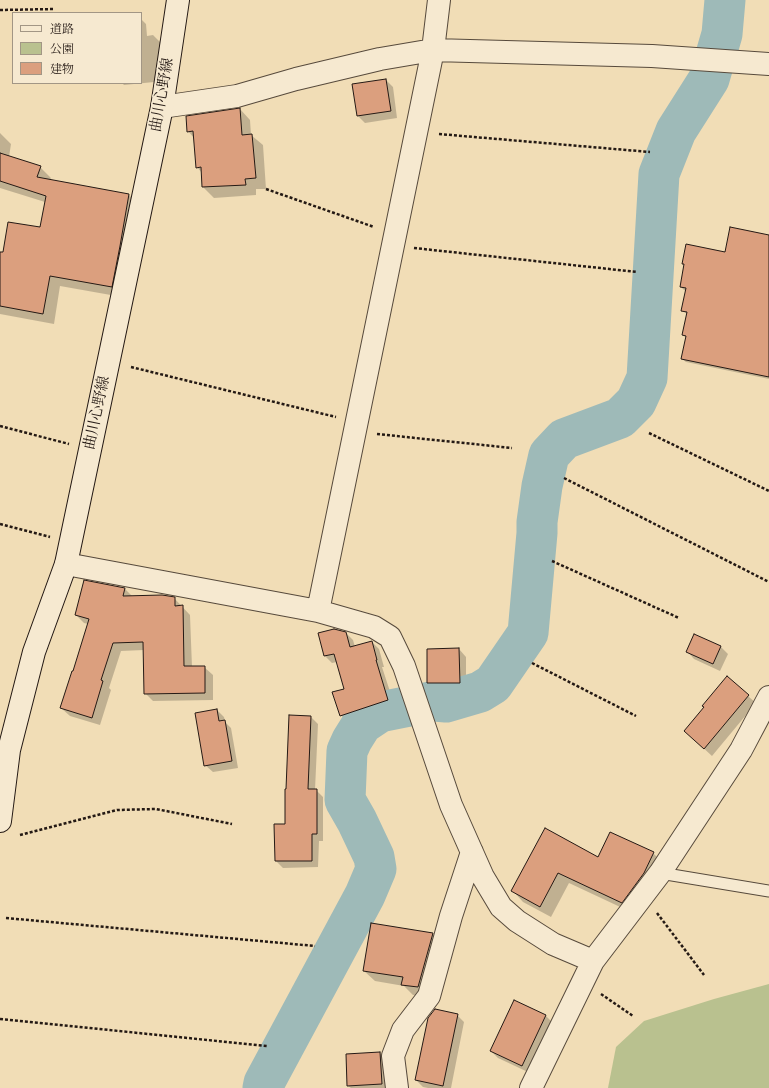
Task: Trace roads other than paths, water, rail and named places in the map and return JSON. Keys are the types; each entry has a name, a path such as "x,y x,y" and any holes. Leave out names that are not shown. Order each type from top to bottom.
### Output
{"street":[{"name":"曲川心野線","path":"0,821 9,750 34,652 66,564 162,108 178,0"},
{"path":"318,611 433,50 439,0"},
{"path":"162,108 237,96 296,79 380,59 433,50 652,56 769,64"},
{"path":"66,564 318,611 374,627 390,637 404,666 451,805 483,878 501,908 517,921 553,944 593,961"},
{"path":"531,1088 593,961 660,873 741,750 769,697"},
{"path":"397,1088 393,1056 403,1030 429,996 472,852"}],"lane":[{"path":"660,873 769,891"}],"waterway":[{"path":"263,1088 264,1083 365,895 376,869 374,857 345,800 347,751 352,740 362,724 380,712 435,701 446,702 480,692 493,684 528,633 537,522 542,486 549,455 564,439 620,418 636,402 647,378 659,174 676,131 709,79 722,34 725,0"}]}
